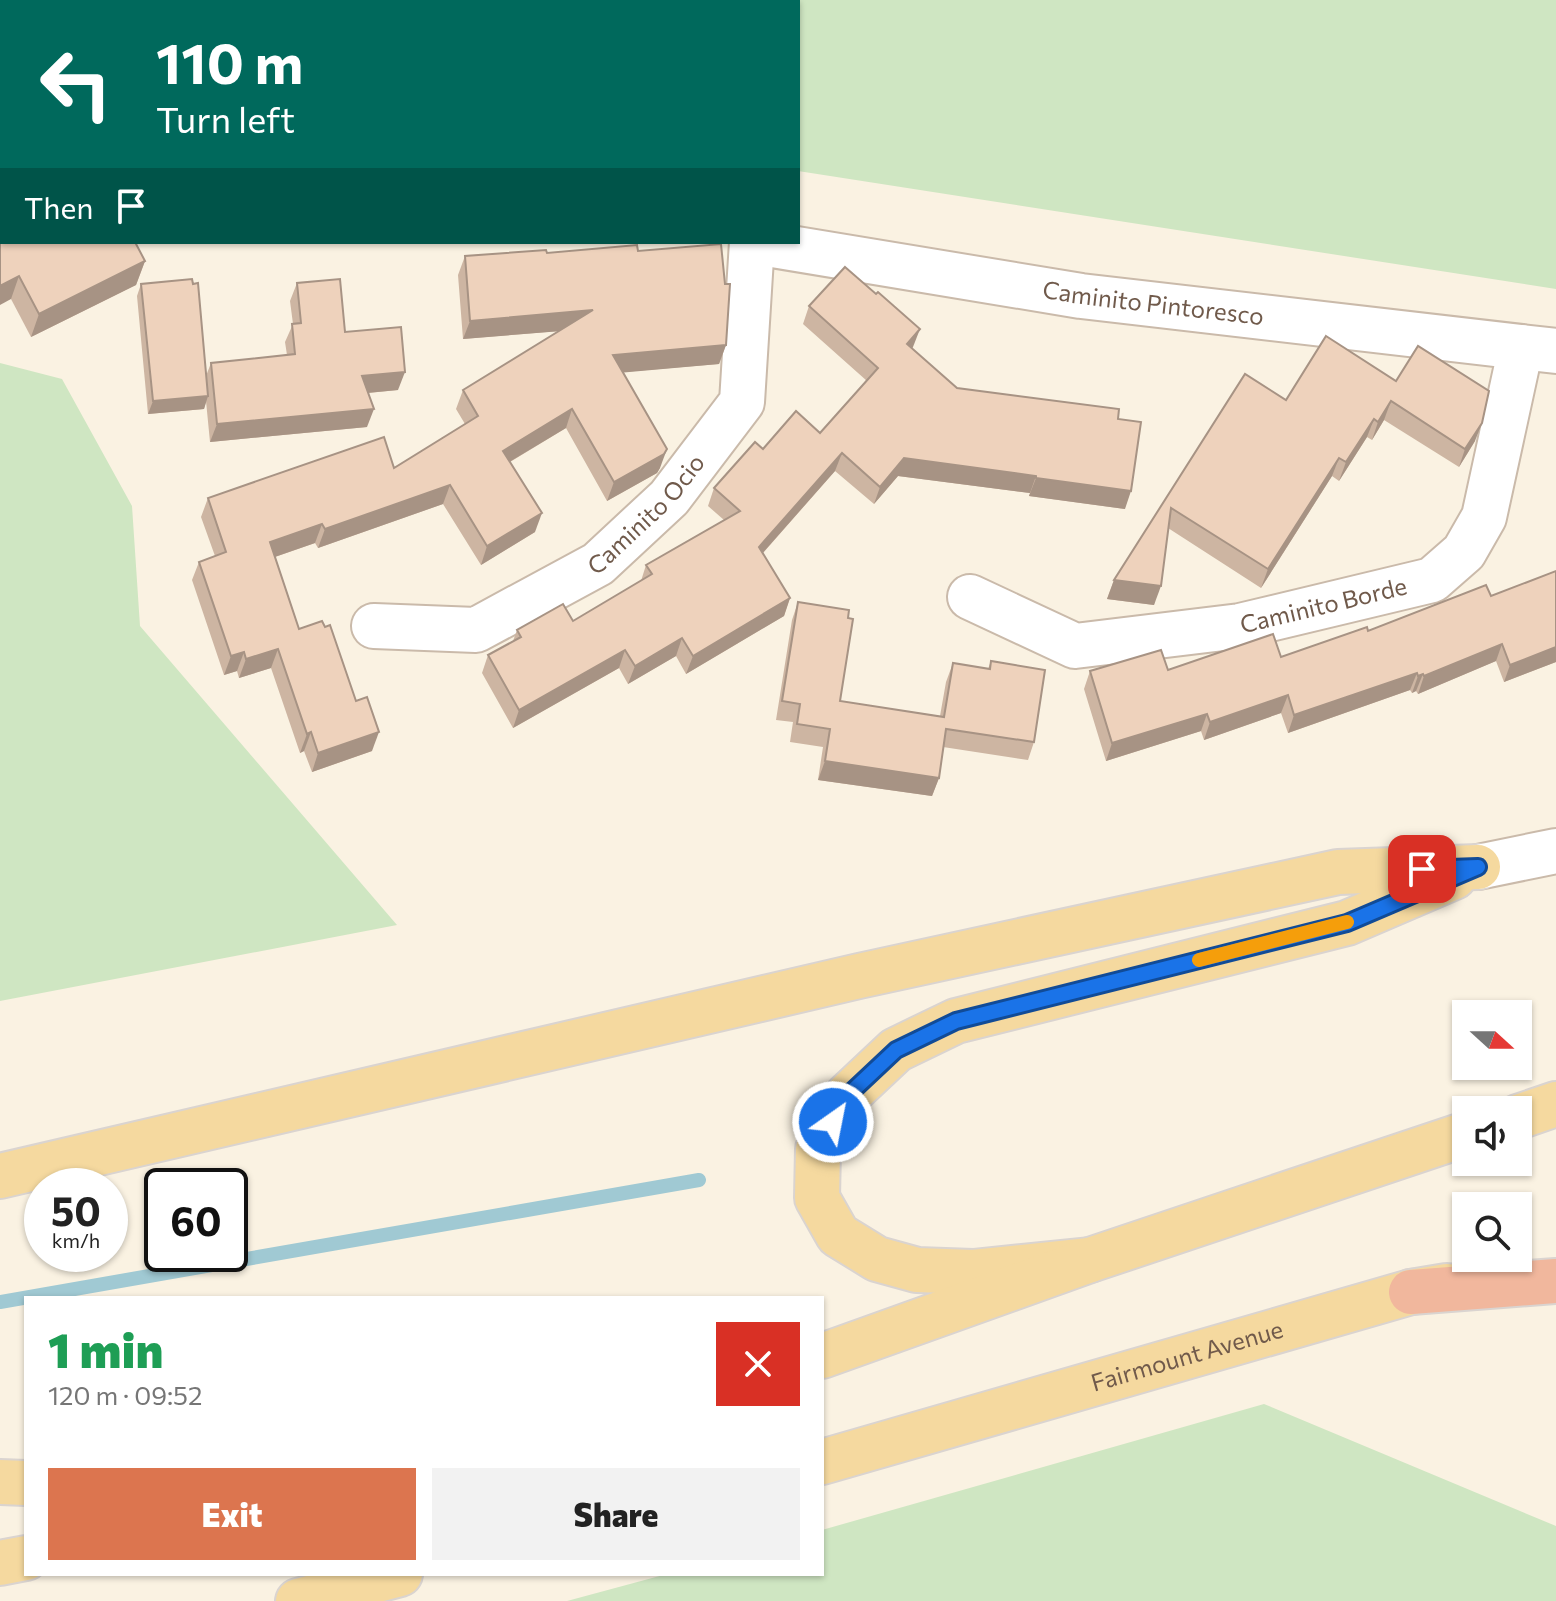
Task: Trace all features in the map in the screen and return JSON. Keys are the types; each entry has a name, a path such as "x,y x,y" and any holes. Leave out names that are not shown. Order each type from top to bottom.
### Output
{"highway":[{"path":"1411,1292 1556,1281"}],"main road":[{"path":"0,1176 859,976 1323,875 1478,867"},
{"path":"1090,1260 973,1272 917,1270 877,1259 838,1235 817,1198 818,1149 847,1096 896,1050 956,1021 1347,923 1478,867"},
{"path":"1532,1112 1556,1104"},
{"path":"824,1355 1090,1260 1452,1139"},
{"name":"Fairmount Avenue","path":"824,1461 1411,1292 1556,1267"},
{"path":"0,1482 24,1483"},
{"path":"0,1563 24,1558"},
{"path":"298,1601 392,1576"}],"street":[{"name":"Caminito Ocio","path":"374,626 476,630 598,564 669,498 742,402 753,244"},
{"name":"Caminito Pintoresco","path":"765,244 1081,296 1539,349"},
{"name":"Caminito Borde","path":"970,597 1075,646 1240,626 1432,580 1464,552 1484,517 1539,349"},
{"path":"1478,867 1556,851"}],"green space":[{"path":"800,0 1556,0 1556,289 800,171"},
{"path":"0,363 62,379 132,506 140,626 397,925 0,1001"},
{"path":"1264,1404 1556,1526 1556,1601 567,1601 660,1576 824,1576 824,1529"}],"building":[{"path":"0,244 136,244 145,261 39,314 19,276 0,286"},
{"path":"721,244 725,284 730,284 726,345 613,355 667,449 664,454 614,482 572,409 503,451 542,513 487,546 450,485 325,529 322,524 270,542 299,629 322,621 325,627 330,625 356,701 367,697 379,732 318,753 311,732 307,734 278,649 246,659 244,652 231,656 199,562 226,552 208,498 384,437 394,468 478,416 463,390 593,310 470,321 465,256 637,245 638,251"},
{"path":"845,267 920,329 907,344 957,388 1119,409 1118,419 1141,422 1131,491 904,458 880,487 842,453 759,547 790,598 693,656 682,638 635,666 625,650 519,710 488,655 521,637 517,630 563,604 573,621 652,574 646,565 740,511 714,488 755,442 763,449 796,411 820,433 878,368 809,306"},
{"path":"192,279 193,284 198,283 208,396 153,401 141,284"},
{"path":"340,279 345,332 401,327 405,372 362,376 374,409 217,424 211,363 295,354 292,324 301,323 297,283"},
{"path":"1326,336 1396,381 1418,346 1489,391 1482,423 1465,449 1391,401 1378,422 1374,419 1346,462 1339,458 1268,569 1171,508 1161,586 1114,580 1245,374 1286,400"},
{"path":"1556,571 1556,647 1510,665 1502,644 1424,676 1417,673 1294,715 1288,695 1210,722 1207,714 1112,743 1090,671 1161,650 1168,670 1273,634 1281,657 1367,627 1368,631 1486,585 1491,596"},
{"path":"798,602 849,610 848,618 853,619 840,701 944,717 953,663 990,669 991,661 1045,670 1034,742 946,729 939,778 825,761 830,729 797,724 800,704 782,701"}],"waterway":[{"path":"34,1296 699,1180"},
{"path":"0,1302 24,1298"}],"slow traffic":[{"path":"1199,960 1347,922"}],"route":[{"path":"833,1122 847,1096 896,1050 956,1021 1347,923 1478,867 1422,869"}]}
